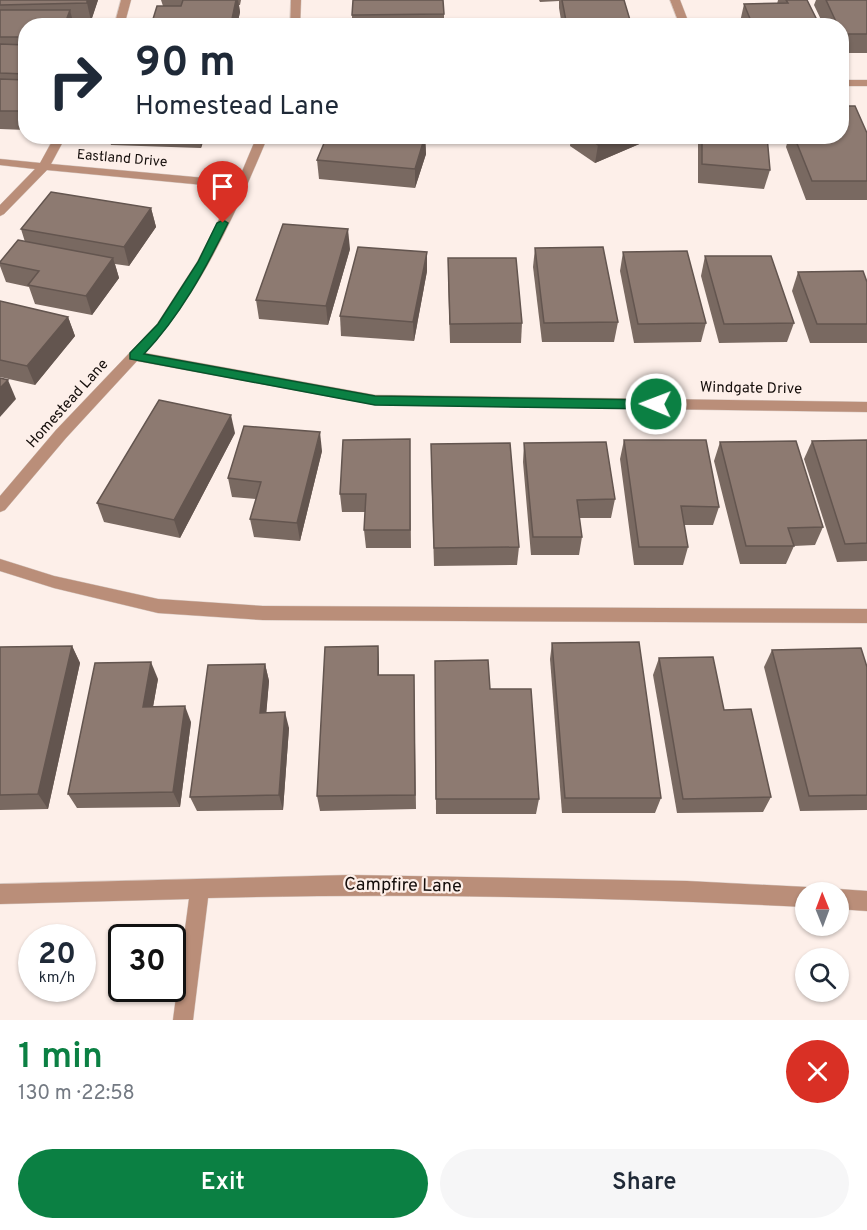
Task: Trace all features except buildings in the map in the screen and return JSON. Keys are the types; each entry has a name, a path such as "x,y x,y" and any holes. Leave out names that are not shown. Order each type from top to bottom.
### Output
{"street":[{"path":"121,18 126,0"},
{"path":"295,18 296,0"},
{"path":"675,0 682,18"},
{"path":"849,82 867,83"},
{"path":"0,212 44,166 57,144"},
{"name":"Homestead Lane","path":"0,506 61,434 162,327 203,262 242,185 260,144"},
{"name":"Eastland Drive","path":"0,162 242,185"},
{"name":"Windgate Drive","path":"134,356 375,400 867,407"},
{"path":"0,565 54,582 158,606 263,613 867,616"},
{"name":"Campfire Lane","path":"0,894 374,885 687,891 795,896"},
{"path":"183,1020 200,889"},
{"path":"849,900 867,901"}],"route":[{"path":"223,223 203,262 162,327 134,356 375,400 656,404"}]}
